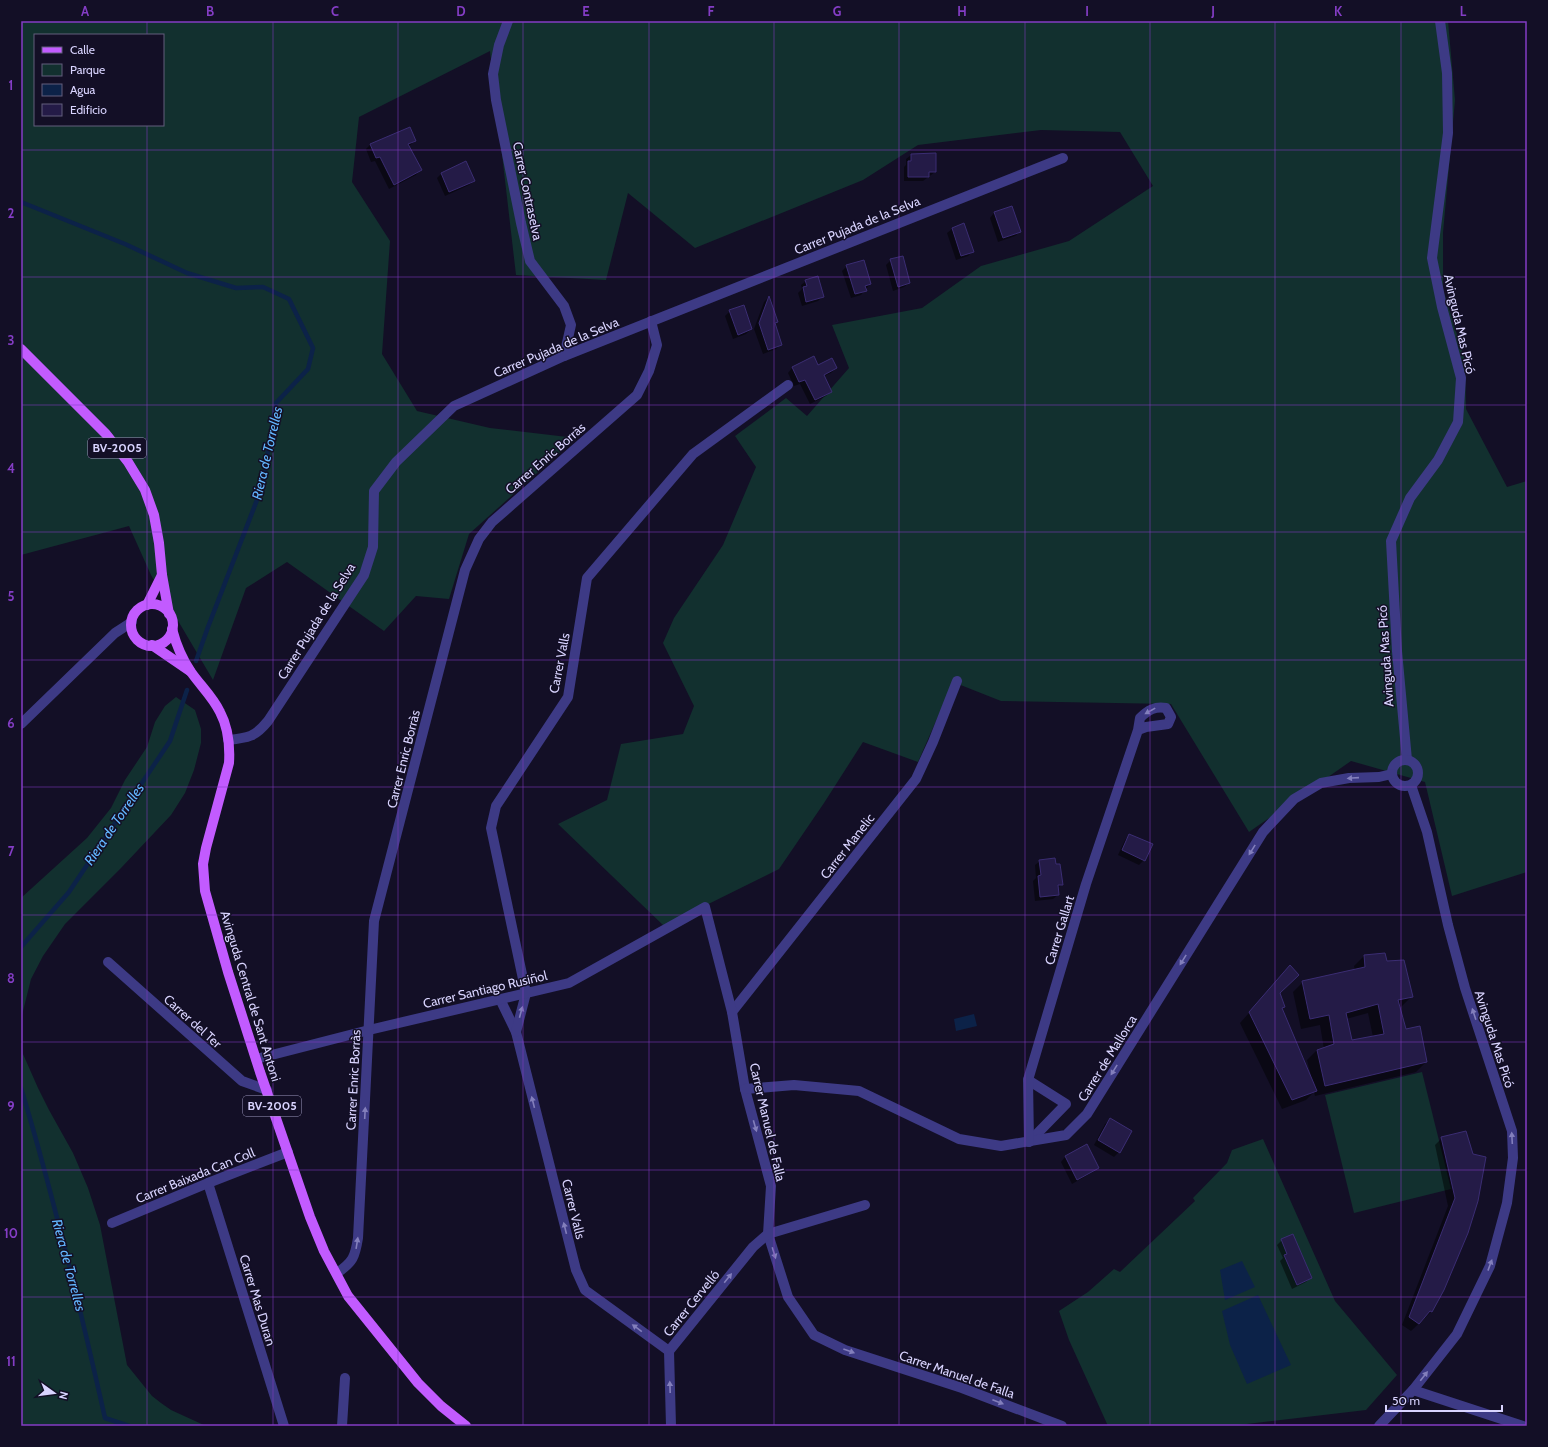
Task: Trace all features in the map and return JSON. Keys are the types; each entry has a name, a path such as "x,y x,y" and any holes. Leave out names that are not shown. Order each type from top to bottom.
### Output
{"main road":[{"name":"BV-2005","path":"21,349 106,434 128,462 144,490 154,515 169,614"},
{"path":"147,605 162,575"},
{"path":"132,622 135,613 142,606 152,604 159,605 169,614"},
{"name":"Avinguda Central de Sant Antoni","path":"169,614 172,619 172,629 175,642 191,672 210,694 226,726 229,763 206,848 204,864 205,891 216,932 256,1059 310,1217 324,1251 348,1296 418,1383 440,1406 466,1426"},
{"name":"Avinguda Central de Sant Antoni","path":"132,622 132,632 138,640 152,645 191,672"},
{"path":"152,645 165,641 171,634 172,629"}],"street":[{"name":"Carrer Contraselva","path":"508,21 499,45 493,74 496,100 530,261 564,306 571,325 564,356"},
{"name":"Avinguda Mas Picó","path":"1379,1426 1388,1421 1457,1334 1490,1266 1507,1203 1513,1158 1512,1132 1466,988 1448,925 1427,832 1411,785 1416,780 1417,770 1413,764 1407,760 1397,651 1391,541 1410,498 1438,460 1458,422 1461,378 1442,308 1432,258 1448,133 1447,73 1440,21"},
{"name":"Carrer Pujada de la Selva","path":"228,740 248,737 259,732 272,715 364,575 373,547 374,491 396,462 454,406 564,356 1063,158"},
{"name":"Carrer Enric Borràs","path":"336,1273 349,1265 355,1255 358,1238 374,921 465,570 479,540 492,522 637,395 649,371 657,345 652,321"},
{"name":"Carrer Valls","path":"516,1032 526,993 491,828 496,806 568,697 587,578 693,454 788,385"},
{"path":"21,724 115,632 132,622"},
{"name":"Carrer Manelic","path":"732,1012 916,779 933,742 957,681"},
{"name":"Carrer Gallart","path":"1029,1142 1028,1080 1086,884 1138,730"},
{"path":"1407,760 1396,763 1392,769 1392,774 1394,781 1399,785 1405,787 1411,785"},
{"name":"Carrer de Mallorca","path":"744,1089 794,1085 859,1091 959,1139 1001,1146 1066,1135 1087,1114 1263,832 1294,799 1320,783 1349,778 1379,777 1392,774"},
{"name":"Carrer Santiago Rusiñol","path":"256,1059 369,1030 569,983 705,907"},
{"name":"Carrer Manuel de Falla","path":"705,907 732,1012 744,1089 771,1186 768,1234 788,1297 814,1335 845,1350 962,1388 1062,1426"},
{"name":"Carrer del Ter","path":"108,962 242,1081 267,1090"},
{"name":"Carrer Valls","path":"500,1000 516,1032 576,1270 585,1290 669,1351"},
{"path":"1028,1080 1066,1104 1029,1142"},
{"name":"Carrer Baixada Can Coll","path":"112,1223 288,1152"},
{"name":"Carrer Mas Duran","path":"208,1183 284,1426"},
{"path":"768,1234 865,1205"},
{"name":"Carrer Cervelló","path":"671,1426 669,1351 753,1247 768,1234"},
{"path":"342,1426 345,1378"},
{"path":"1413,1390 1523,1426"}],"green space":[{"path":"21,21 1448,21 1455,100 1443,233 1443,289 1465,361 1466,409 1507,487 1527,481 1527,872 1452,896 1425,782 1351,761 1249,832 1171,704 1001,701 953,682 918,762 863,742 779,869 664,926 558,824 607,800 621,744 683,734 694,706 663,643 674,618 723,545 756,467 735,436 786,398 807,416 849,368 832,325 922,308 981,266 1069,241 1153,186 1120,132 1041,130 918,145 863,180 695,248 628,193 606,280 516,275 490,51 359,117 352,182 390,241 382,354 417,411 490,428 576,438 469,534 449,599 416,596 384,631 287,562 246,588 213,680 151,575 129,526 21,555"},
{"path":"176,697 195,710 201,729 201,743 194,770 185,793 171,815 65,924 43,956 31,979 21,1019 21,898 87,838 111,808 125,780 147,747 155,722 165,706"},
{"path":"21,1037 23,1054 49,1110 73,1153 88,1188 100,1225 127,1365 152,1396 161,1403 171,1410 206,1426 21,1426"},
{"path":"1422,1072 1451,1189 1354,1213 1325,1095"},
{"path":"1263,1139 1335,1301 1397,1375 1366,1410 1230,1426 1108,1426 1069,1340 1059,1311 1088,1292 1114,1269 1120,1272 1195,1201 1193,1198 1227,1163 1232,1150"}],"water":[{"path":"974,1014 977,1026 956,1031 954,1019"},
{"path":"1242,1261 1255,1287 1225,1300 1220,1270"},
{"path":"1258,1295 1291,1365 1247,1384 1230,1345 1222,1311"}],"building":[{"path":"410,127 416,141 408,144 422,170 394,185 380,157 376,158 370,144"},
{"path":"936,153 936,172 929,172 929,177 908,177 908,161 911,161 911,154"},
{"path":"466,161 475,181 449,192 441,173"},
{"path":"1012,206 1021,232 1003,238 994,212"},
{"path":"964,223 974,252 961,256 952,228"},
{"path":"903,256 910,283 898,287 890,259"},
{"path":"864,260 871,284 865,286 867,291 855,294 846,265"},
{"path":"818,276 824,297 806,302 803,287 807,286 805,280"},
{"path":"769,296 778,322 775,323 782,345 768,350 759,323"},
{"path":"744,305 752,329 738,335 729,310"},
{"path":"814,356 818,365 832,358 837,368 824,375 832,392 815,400 805,380 799,382 792,367"},
{"path":"1129,834 1153,844 1145,861 1122,850"},
{"path":"1055,858 1056,864 1060,864 1063,885 1058,885 1059,895 1040,897 1038,876 1041,875 1039,860"},
{"path":"1385,953 1387,961 1404,960 1413,997 1398,1000 1406,1029 1420,1026 1427,1062 1325,1086 1317,1050 1334,1044 1329,1015 1310,1019 1302,981 1365,967 1364,955","holes":["1378,1004 1384,1034 1352,1040 1346,1013"]},
{"path":"1290,965 1299,975 1280,993 1285,1007 1282,1008 1317,1091 1292,1100 1249,1012"},
{"path":"1110,1118 1132,1131 1120,1153 1098,1140"},
{"path":"1466,1131 1473,1154 1486,1157 1478,1201 1468,1233 1444,1290 1432,1312 1430,1311 1419,1324 1409,1317 1455,1198 1441,1137"},
{"path":"1087,1144 1099,1168 1077,1180 1065,1156"},
{"path":"1293,1234 1312,1278 1297,1285 1284,1255 1287,1254 1281,1239"}],"waterway":[{"name":"Riera de Torrelles","path":"21,202 125,244 187,273 236,288 263,287 289,299 313,348 308,369 276,403 262,487 196,661"},
{"name":"Riera de Torrelles","path":"21,947 69,892 170,741 187,690"},
{"name":"Riera de Torrelles","path":"21,1088 45,1170 66,1252 105,1418 129,1426"}]}
